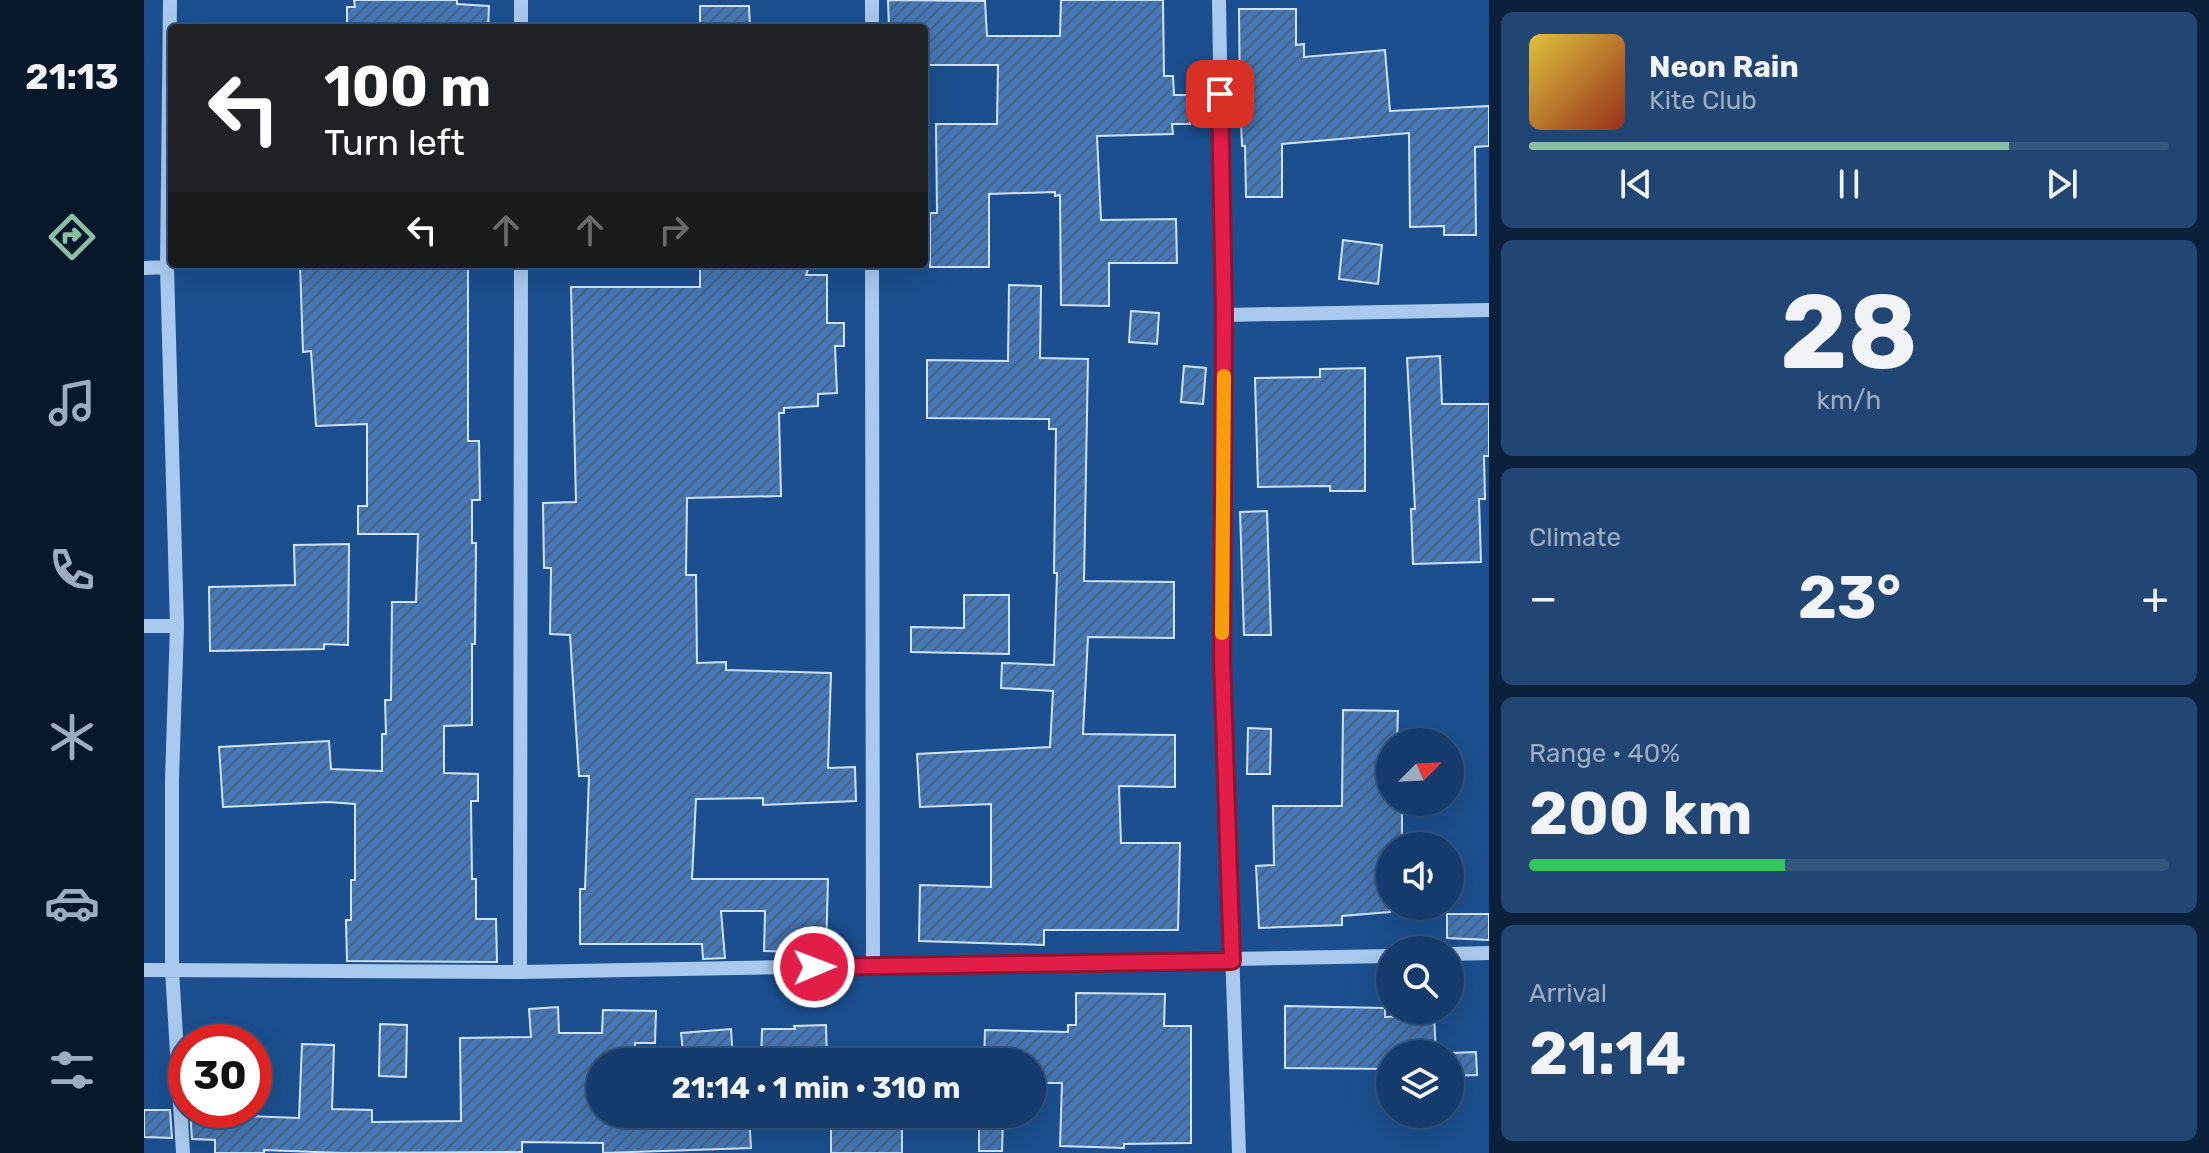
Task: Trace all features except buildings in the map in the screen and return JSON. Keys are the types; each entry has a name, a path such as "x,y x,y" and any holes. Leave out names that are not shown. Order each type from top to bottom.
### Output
{"street":[{"path":"170,0 170,24"},
{"path":"521,0 521,24"},
{"path":"872,0 872,24"},
{"path":"1219,0 1224,315 1222,660 1239,1153"},
{"path":"168,178 167,267 177,626 172,779 172,970 183,1153"},
{"path":"144,268 167,267"},
{"path":"520,972 521,268"},
{"path":"872,268 873,966"},
{"path":"1224,315 1489,310"},
{"path":"144,626 177,626"},
{"path":"1464,954 1489,953"},
{"path":"144,970 520,972 1376,956"}],"slow traffic":[{"path":"1222,633 1224,376"}],"route":[{"path":"814,967 1232,961 1222,660 1224,315 1220,94"}]}
